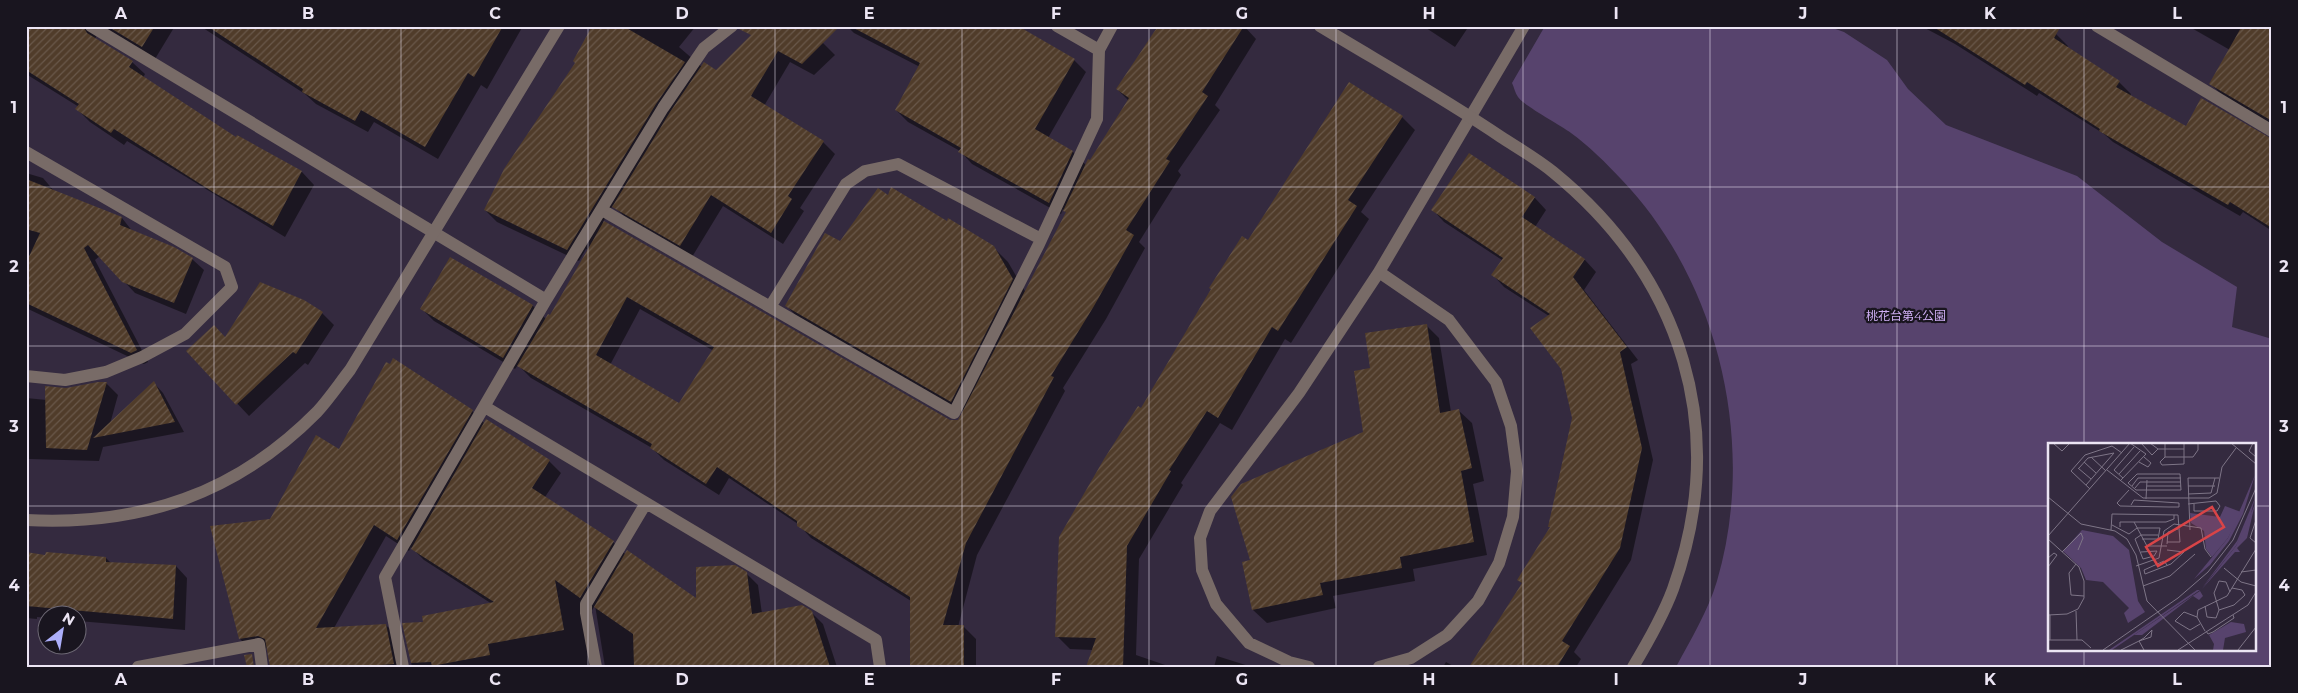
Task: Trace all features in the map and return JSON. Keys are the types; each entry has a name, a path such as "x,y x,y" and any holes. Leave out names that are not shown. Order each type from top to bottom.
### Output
{"street":[{"path":"91,26 546,300"},
{"path":"26,520 96,520 139,513 174,503 206,491 237,475 290,437 318,410 350,370 559,26"},
{"path":"404,667 385,577 546,300 663,108 704,48 732,26"},
{"path":"1056,26 1099,50"},
{"path":"602,210 954,413 1041,239 1097,119 1099,50 1112,26"},
{"path":"1320,26 1470,116 1552,171 1603,219 1648,278 1663,307 1686,370 1697,437 1697,471 1694,507 1687,543 1672,590 1652,635 1633,667"},
{"path":"1309,667 1288,662 1249,643 1216,604 1202,570 1200,538 1210,511 1299,393 1379,272 1524,26"},
{"path":"2097,26 2272,131"},
{"path":"26,152 225,267 232,287 185,334 142,357 106,372 65,380 26,376"},
{"path":"770,307 846,184 865,171 898,164 1041,239"},
{"path":"1379,272 1449,320 1496,382 1511,426 1517,471 1513,517 1499,563 1478,601 1447,635 1411,658 1379,667"},
{"path":"485,407 876,640 880,667"},
{"path":"596,667 586,604 646,503"},
{"path":"138,667 259,644 262,667"}],"green space":[{"name":"桃花台第4公園","path":"1545,26 1827,26 1844,32 1887,60 1908,89 1946,125 2077,176 2162,242 2237,287 2232,327 2272,339 2272,667 1676,667 1709,603 1717,581 1728,529 1733,475 1730,421 1721,368 1705,316 1683,266 1655,220 1621,179 1584,143 1522,101 1512,83"}],"building":[{"path":"26,26 83,26 87,33 133,61 129,67 236,137 237,135 302,171 273,226 213,192 114,129 111,133 75,109 79,104 26,70"},
{"path":"107,26 155,26 142,47"},
{"path":"207,26 503,26 474,77 468,73 425,147 361,110 355,121 302,92 303,89"},
{"path":"592,26 623,26 685,62 656,104 567,250 484,210 504,169 575,63 573,61"},
{"path":"740,26 840,26 802,64 778,51 751,96 824,141 788,196 792,199 771,233 711,195 680,246 612,207 670,112 704,62 716,70 751,35 739,29"},
{"path":"850,26 1018,26 1075,59 1035,129 1073,151 1049,203 958,152 961,148 895,110 920,63"},
{"path":"1158,26 1244,26 1202,92 1208,96 1166,159 1170,161 1126,230 1134,235 1094,306 1051,376 1054,377 966,543 943,625 964,625 964,667 910,667 910,597 797,526 797,521 717,467 706,484 650,448 652,444 517,366 548,314 550,315 604,221 950,420 958,420 1066,212 1063,211 1088,159 1090,160 1129,98 1116,89","holes":["627,297 714,347 679,403 596,355"]},
{"path":"1932,26 2061,26 2054,38 2120,81 2116,87 2186,126 2201,98 2272,139 2272,228 2230,202 2228,205 2099,131 2100,129 2027,82 2025,85"},
{"path":"2242,26 2272,26 2272,121 2209,84"},
{"path":"1349,82 1403,116 1348,200 1357,206 1278,331 1272,327 1218,418 1207,411 1169,470 1171,471 1127,546 1123,667 1086,667 1096,638 1055,637 1059,537 1104,459 1138,406 1141,408 1211,289 1209,288 1242,236 1248,240"},
{"path":"1469,153 1535,197 1522,217 1585,259 1573,277 1627,347 1620,352 1642,448 1620,548 1562,641 1570,646 1557,667 1469,667 1522,583 1517,580 1550,527 1548,527 1572,418 1561,369 1530,328 1550,314 1491,275 1503,258 1431,210"},
{"path":"26,179 122,217 120,225 174,247 193,258 174,303 122,282 88,245 84,248 137,350 131,353 26,303 26,263 40,233 26,229"},
{"path":"891,187 947,221 948,218 994,246 1013,279 951,402 785,306 825,233 840,241 878,188 888,195"},
{"path":"450,257 533,305 503,358 420,309"},
{"path":"260,282 304,300 323,312 296,354 293,352 236,405 186,351 214,325 225,337"},
{"path":"1427,324 1440,413 1459,409 1472,468 1461,471 1474,542 1400,557 1402,568 1320,583 1323,595 1252,610 1242,562 1250,560 1231,497 1241,484 1363,432 1354,371 1370,368 1365,333"},
{"path":"393,358 473,410 397,540 374,525 316,628 386,624 394,664 353,667 270,667 265,639 258,636 239,639 210,526 270,519 316,435 339,449 386,362 390,364"},
{"path":"154,381 175,422 93,438"},
{"path":"107,382 87,450 46,448 45,386 66,388"},
{"path":"486,419 550,460 532,488 614,541 580,598 555,580 564,630 488,644 490,655 432,666 431,662 411,663 402,623 423,622 422,616 494,602 411,549"},
{"path":"627,550 696,598 696,567 735,565 747,572 752,614 802,605 812,611 830,667 634,667 633,634 594,607"},
{"path":"26,552 45,555 46,552 106,557 106,562 176,565 173,619 88,611 88,606 26,606"},
{"path":"252,654 254,667 247,667 244,655"}]}
